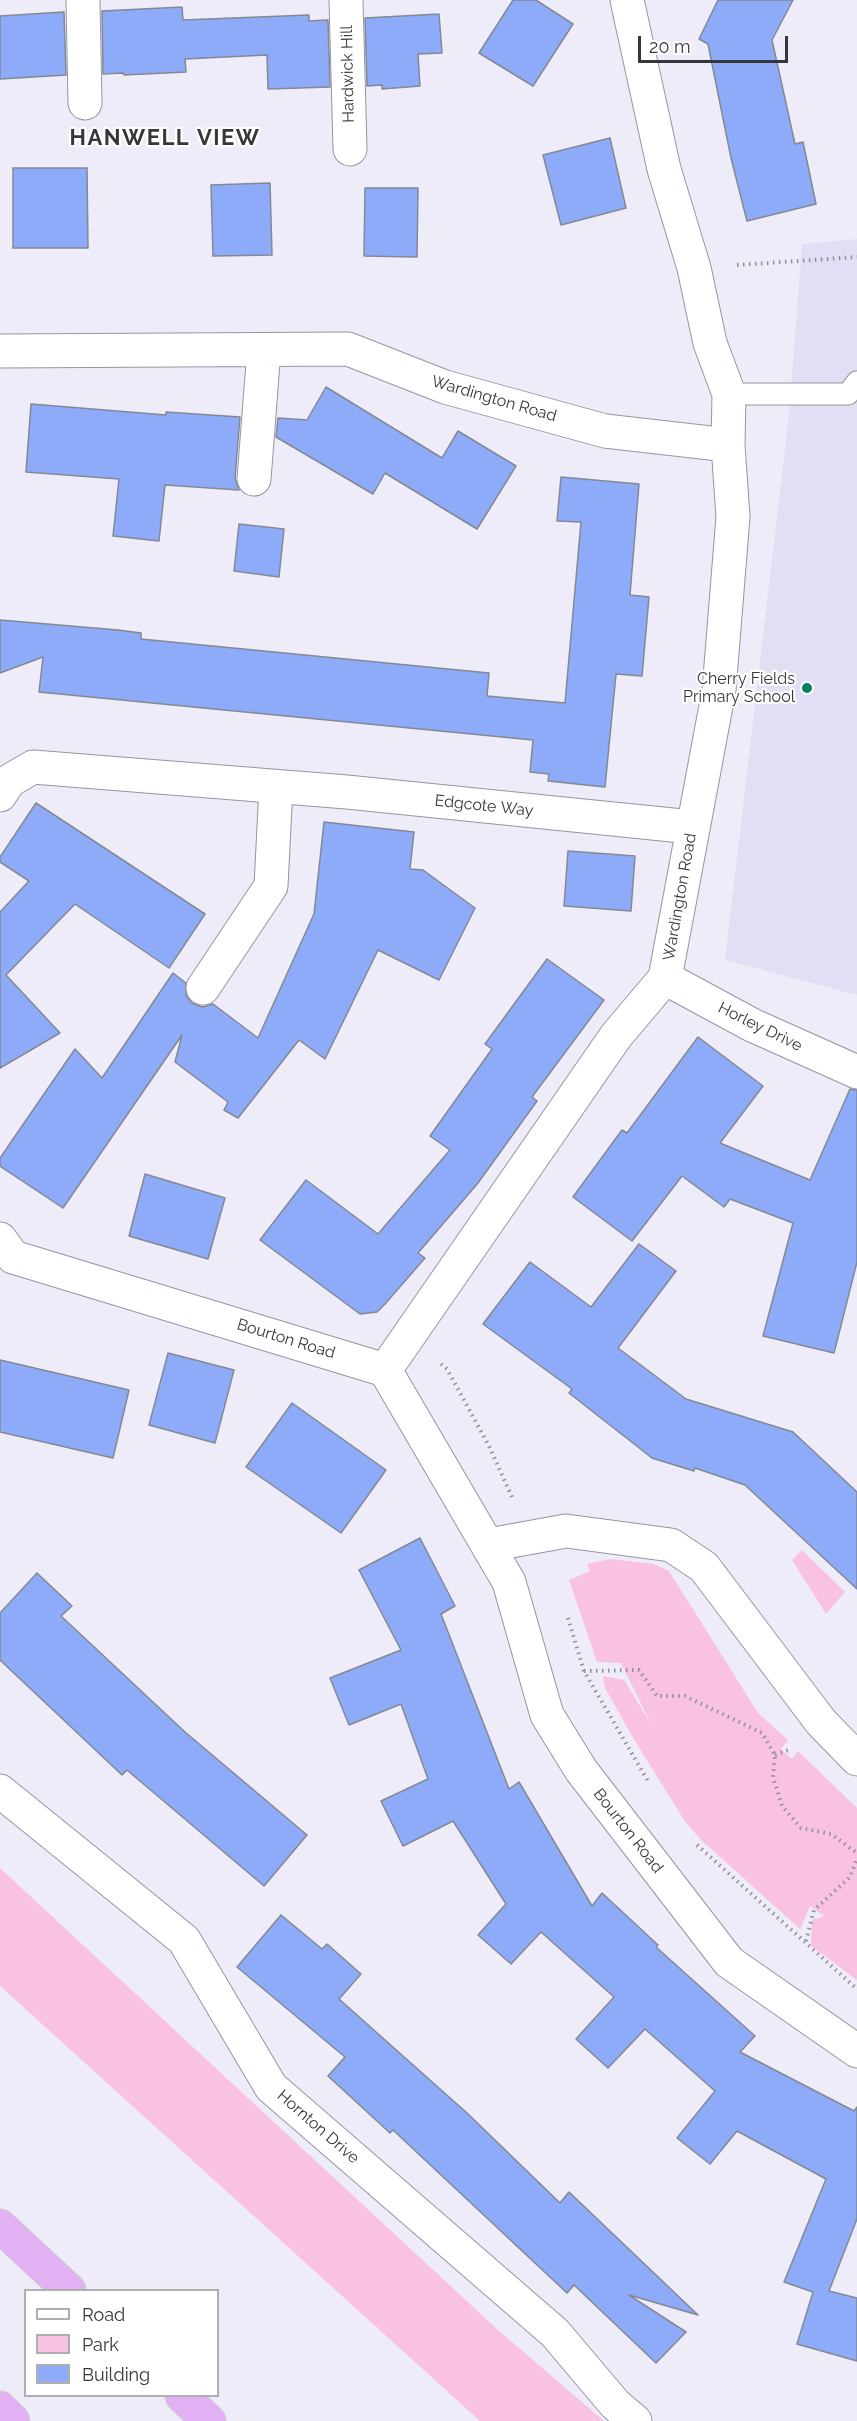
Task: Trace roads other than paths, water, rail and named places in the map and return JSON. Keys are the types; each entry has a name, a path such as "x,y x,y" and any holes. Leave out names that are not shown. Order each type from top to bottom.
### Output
{"highway":[{"path":"0,2226 68,2289"},
{"path":"183,2397 209,2421"},
{"path":"0,2408 13,2421"}],"street":[{"path":"83,0 85,103"},
{"name":"Hardwick Hill","path":"346,0 350,148"},
{"name":"Wardington Road","path":"385,1370 616,1036 665,978 719,690 733,517 728,445 729,394 710,343 694,268 664,169 627,0"},
{"path":"254,478 264,350"},
{"name":"Wardington Road","path":"0,351 348,350 445,387 605,431 728,445"},
{"name":"Edgcote Way","path":"0,795 9,781 33,767 276,787 692,827"},
{"path":"203,988 271,886 276,787"},
{"name":"Horley Drive","path":"665,978 752,1025 857,1072"},
{"name":"Bourton Road","path":"4,1253 385,1370 509,1582 547,1715 581,1770 729,1962 857,2051"},
{"path":"489,1545 533,1535 566,1531 670,1545 704,1567 821,1722 857,1759"},
{"name":"Hornton Drive","path":"0,1791 184,1940 272,2086 555,2333 615,2404 635,2421"}],"lane":[{"path":"729,394 848,394 857,382"}],"place":[{"name":"Cherry Fields Primary School","path":"807,688"}],"district":[{"name":"HANWELL VIEW","path":"165,138"}]}
